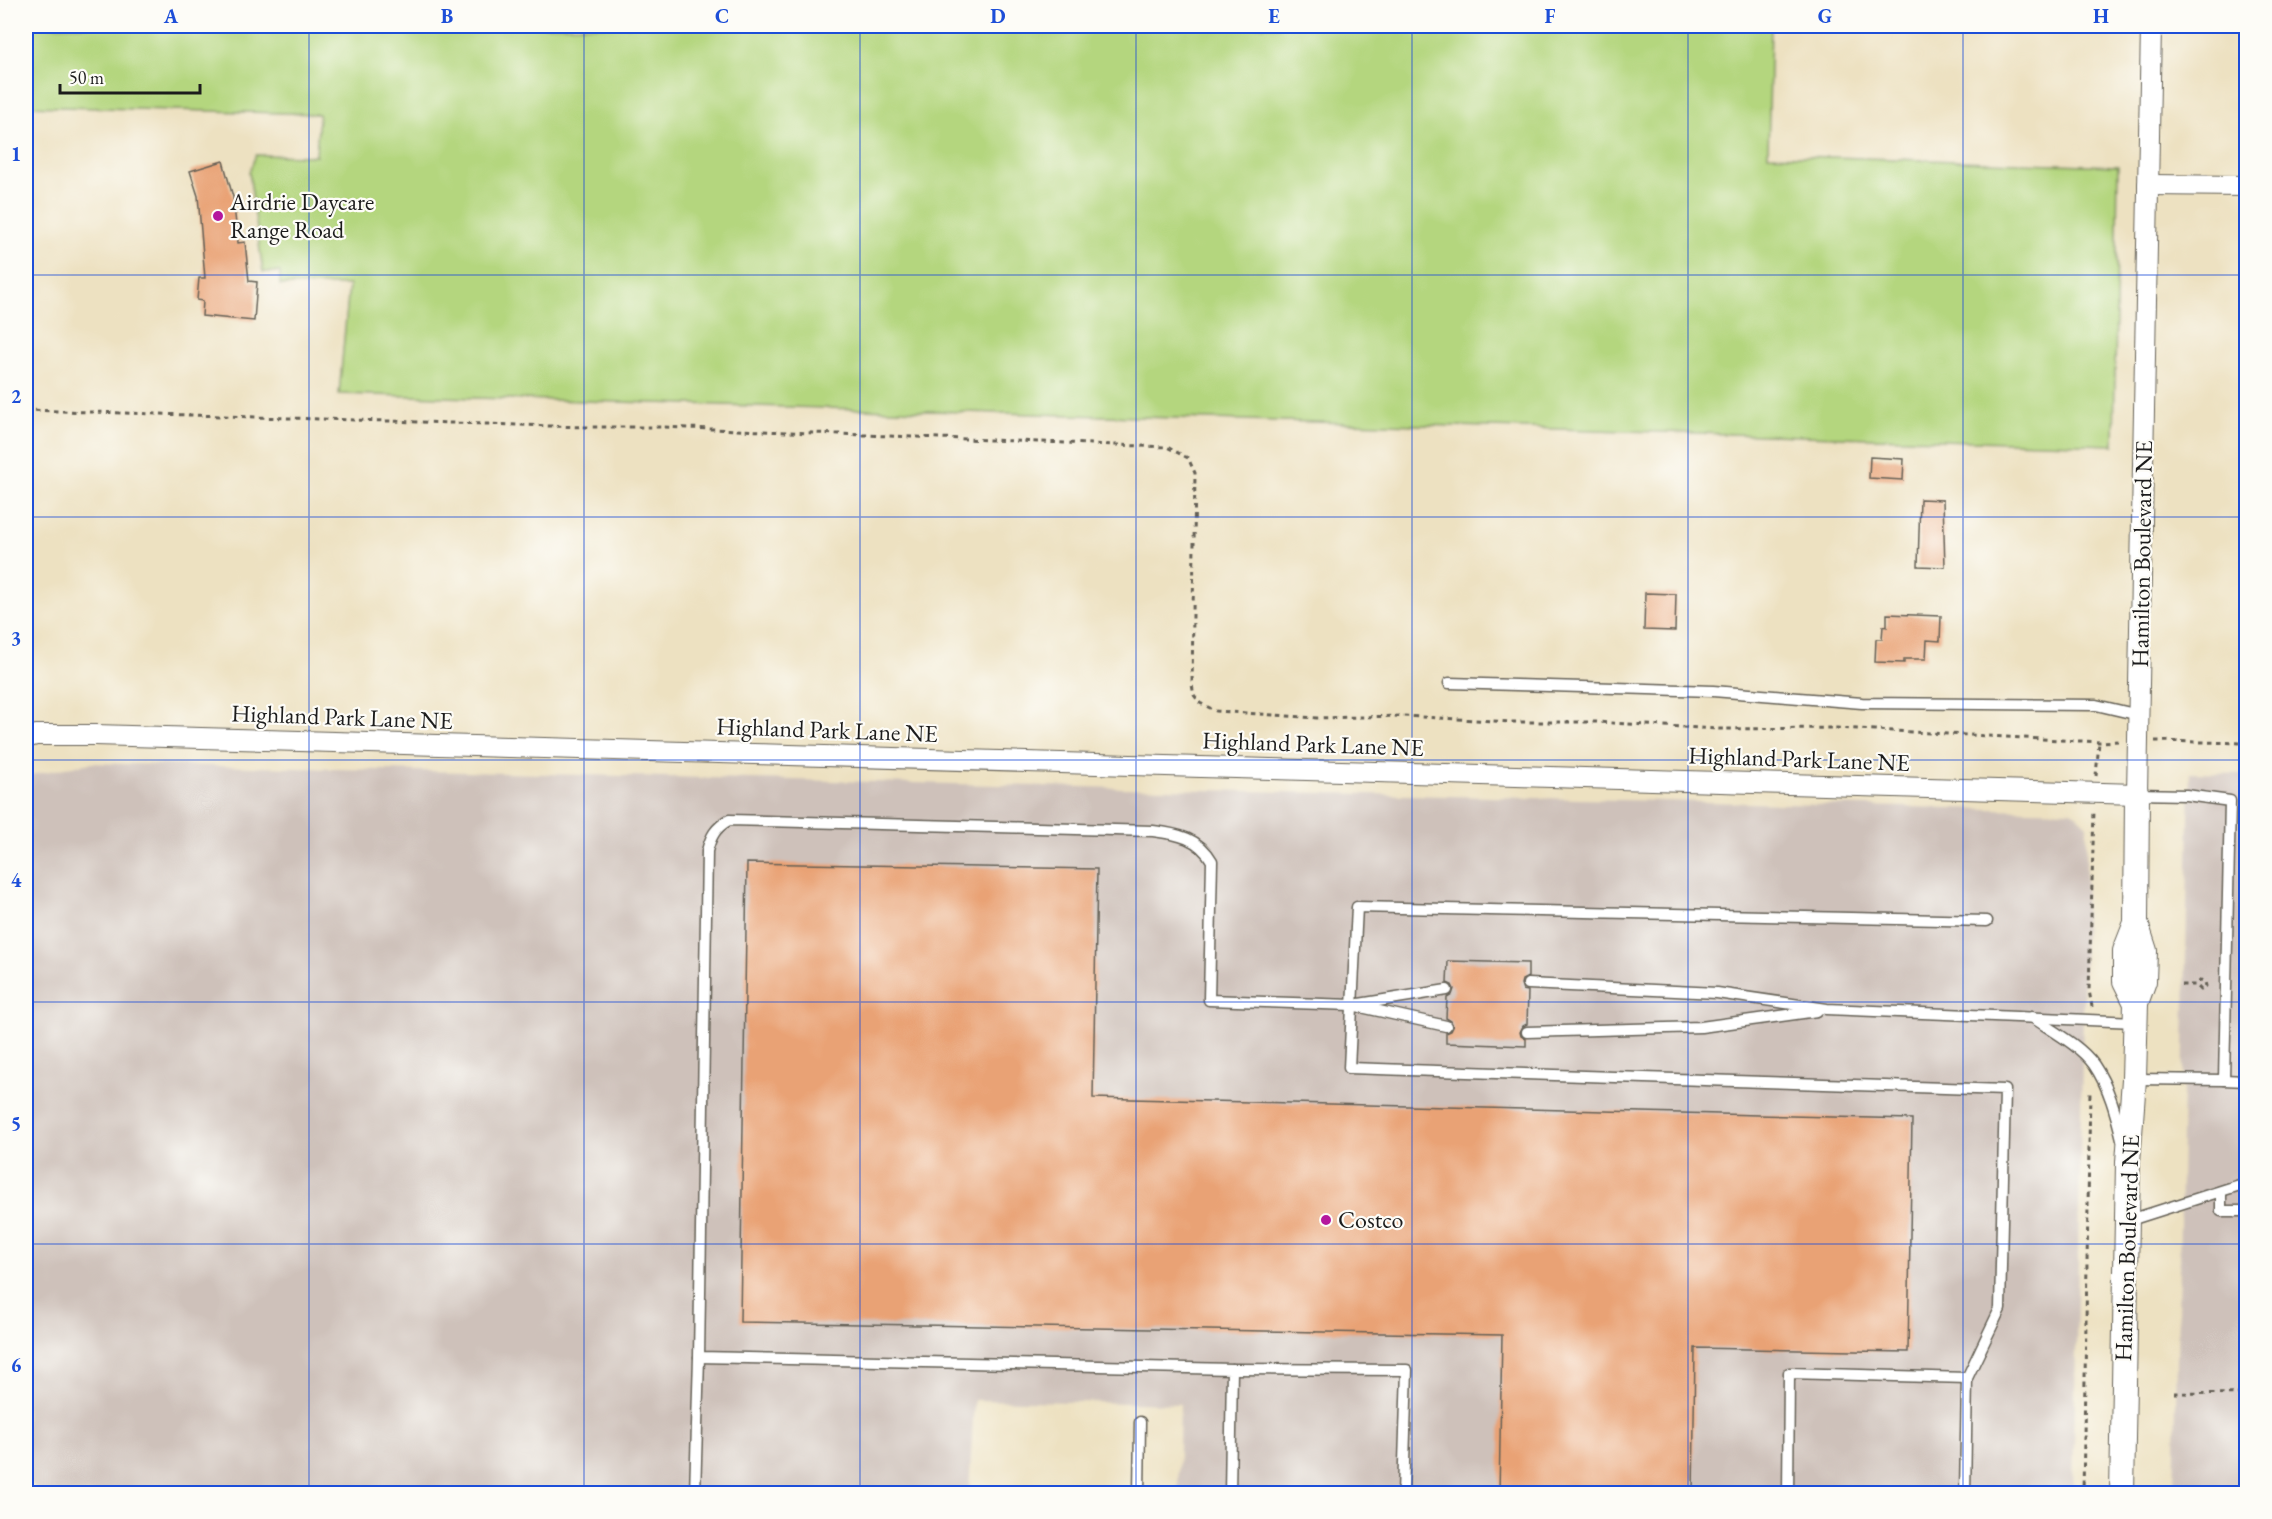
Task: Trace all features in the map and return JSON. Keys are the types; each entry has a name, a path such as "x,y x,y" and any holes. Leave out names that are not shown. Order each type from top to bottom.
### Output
{"street":[{"name":"Hamilton Boulevard NE","path":"2122,1494 2128,1161 2134,1079 2135,1012 2125,981 2125,951 2136,923 2151,26"},
{"path":"2148,185 2247,186"},
{"name":"Highland Park Lane NE","path":"26,738 36,735 95,735 2137,794"}],"lane":[{"path":"1449,683 1713,691 1862,703 2096,705 2139,715"},
{"name":"Highland Park Lane NE","path":"2137,794 2186,795 2230,801 2224,1080"},
{"path":"696,1494 707,851 716,828 729,820 1153,831 1174,834 1193,840 1206,850 1212,861 1209,1000 1352,1005 1446,1026"},
{"path":"1965,1494 1967,1378 2000,1310 2006,1090 1349,1068 1357,907 1987,921"},
{"path":"1528,984 1717,993 1827,1010 2031,1017 2135,1012"},
{"path":"1352,1005 1447,990"},
{"path":"1527,1032 1701,1028 1827,1010"},
{"path":"2031,1017 2066,1039 2094,1064 2113,1104 2128,1161"},
{"path":"2134,1079 2247,1081"},
{"path":"2127,1221 2247,1183"},
{"path":"2221,1192 2221,1211 2247,1211"},
{"path":"699,1357 1233,1369 1407,1370 1403,1494"},
{"path":"1230,1494 1233,1369"},
{"path":"1788,1494 1789,1373 1967,1378"},
{"path":"1139,1494 1140,1422"}],"path":[{"path":"26,410 572,427 662,427 1167,447 1188,458 1195,473 1192,685 1194,695 1208,709 1317,718 1403,716 1513,722 1595,722 1719,729 1838,728 2099,742 2125,741"},
{"path":"2152,741 2247,743"},
{"path":"2096,777 2099,742"},
{"path":"2090,996 2094,812"},
{"path":"2181,985 2196,985"},
{"path":"2083,1494 2090,1090"},
{"path":"2174,1393 2247,1394"},
{"path":"26,1486 32,1494"}],"shaded area":[{"path":"90,763 2072,811 2087,825 2073,1493 1178,1493 1180,1404 974,1400 969,1493 40,1493 26,1477 26,776"},
{"path":"2190,773 2246,774 2246,1493 2174,1494"}],"green space":[{"path":"26,26 1771,26 1768,155 2118,166 2114,445 339,394 349,285 280,285 280,272 263,272 249,172 256,155 316,156 319,114 26,106"}],"building":[{"path":"223,161 233,197 238,243 245,242 249,281 257,282 254,321 202,316 203,301 197,300 199,278 205,278 198,196 190,171"},
{"path":"1870,457 1904,459 1903,480 1869,478"},
{"path":"1920,499 1943,500 1945,567 1918,566"},
{"path":"1645,593 1676,594 1675,631 1644,630"},
{"path":"1887,614 1941,616 1940,641 1927,640 1926,659 1904,659 1904,663 1875,662 1876,639 1882,639 1883,626 1887,627"},
{"name":"Costco","path":"747,863 1097,869 1093,1098 1912,1119 1908,1352 1695,1348 1693,1494 1499,1494 1502,1335 740,1322"},
{"path":"1448,961 1528,963 1528,977 1522,980 1521,984 1523,990 1528,991 1527,1024 1520,1032 1521,1036 1526,1039 1526,1046 1446,1043 1446,1033 1453,1027 1451,1021 1446,1018 1447,998 1452,995 1454,989 1447,983"}],"place":[{"name":"Airdrie Daycare Range Road","path":"218,216"},
{"name":"Costco","path":"1326,1220"}]}
